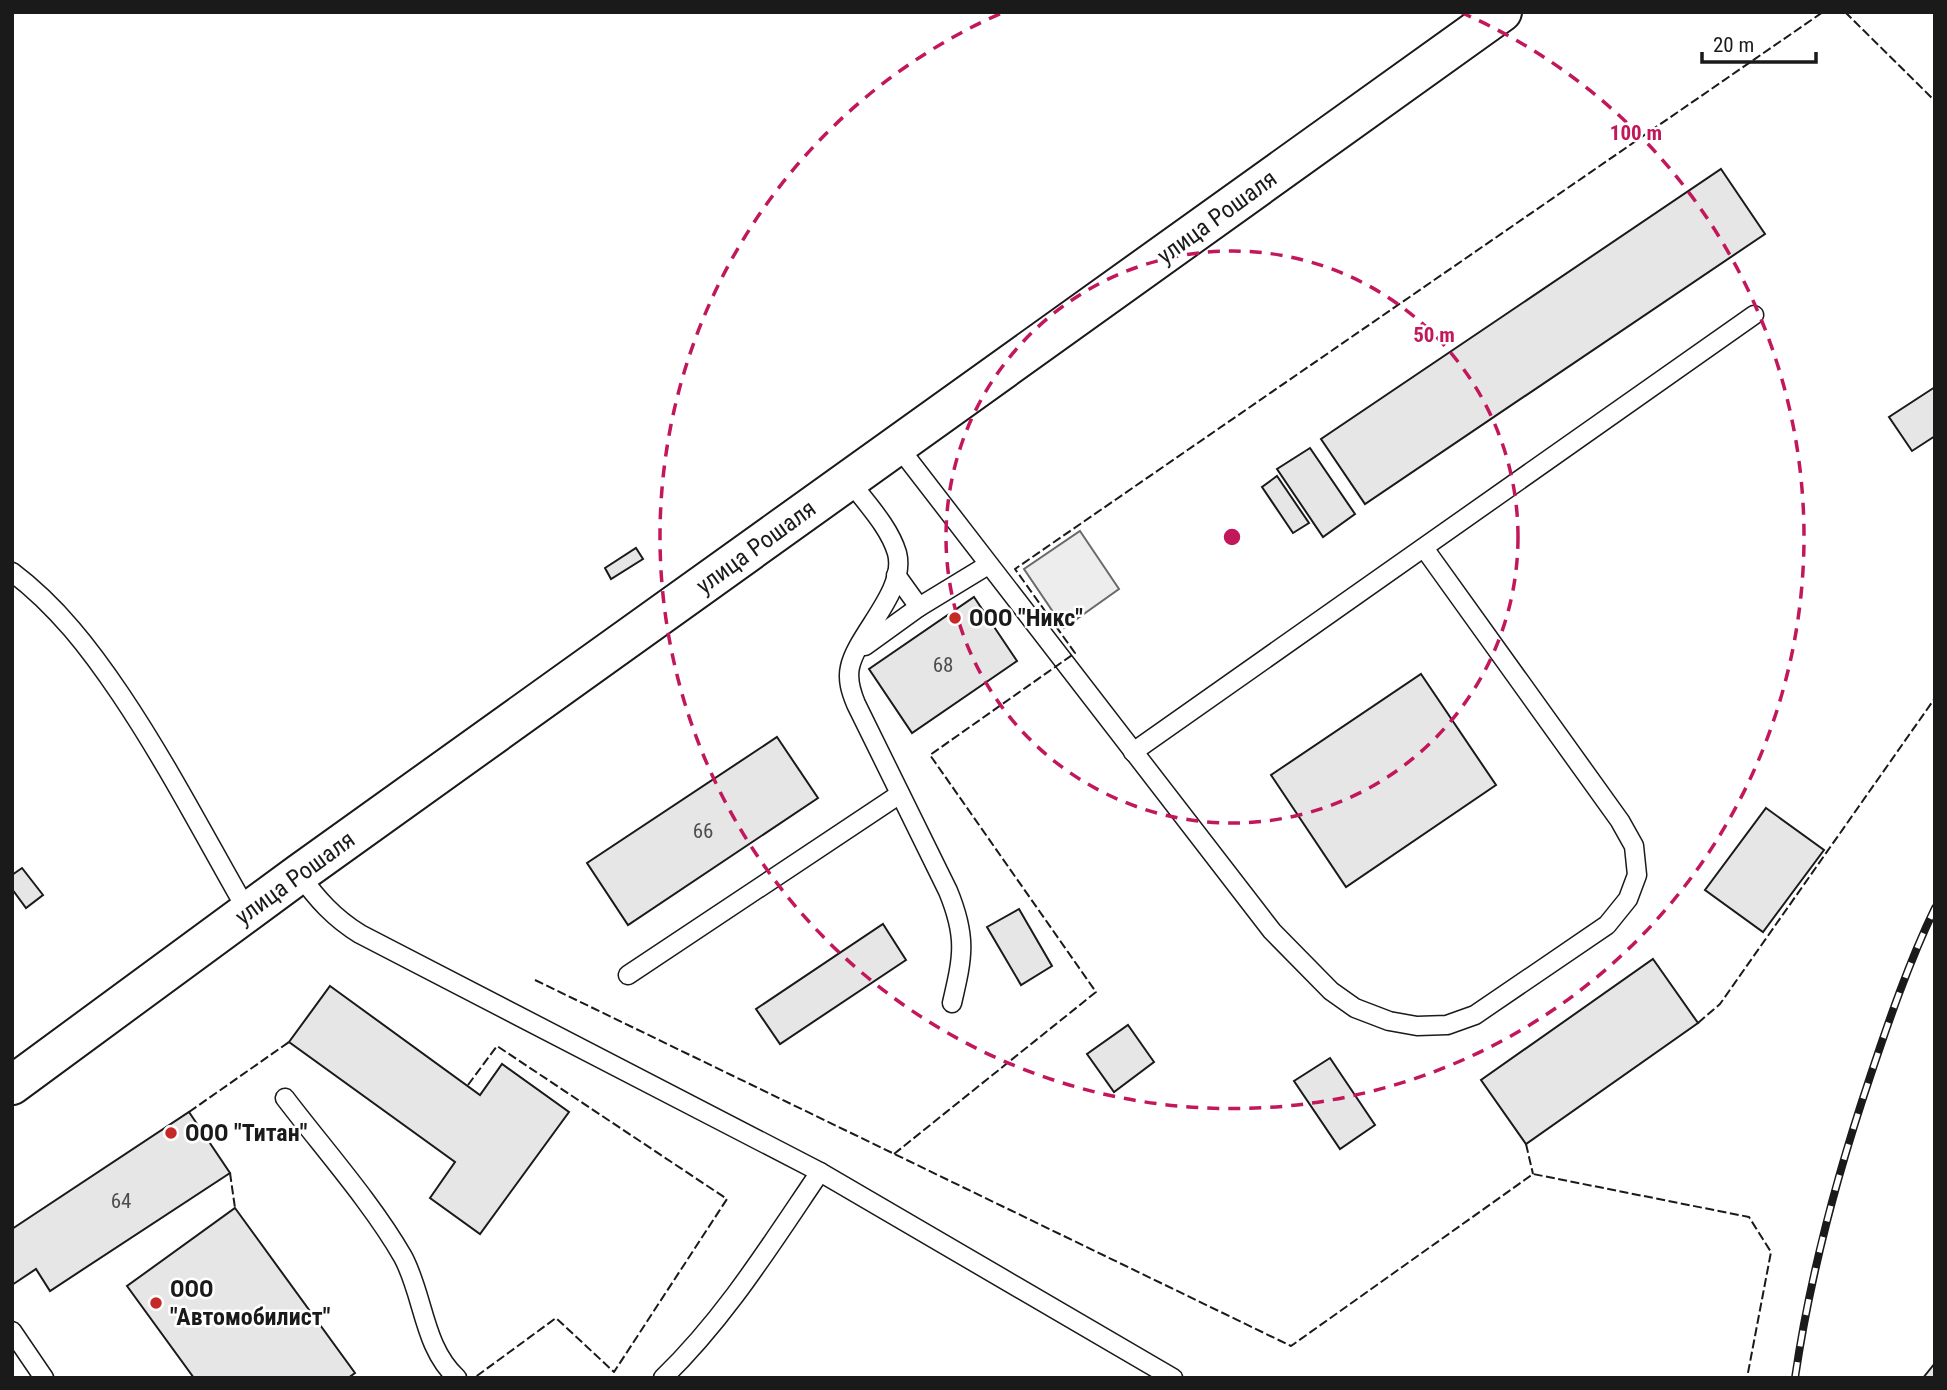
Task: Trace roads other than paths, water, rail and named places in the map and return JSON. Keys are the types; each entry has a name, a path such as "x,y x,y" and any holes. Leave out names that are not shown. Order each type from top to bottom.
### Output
{"main road":[{"name":"улица Рошаля","path":"12,1085 299,874 1502,12"}],"lane":[{"path":"1133,752 1754,315"},
{"path":"897,445 1272,931 1331,991 1355,1008 1389,1021 1418,1026 1447,1025 1475,1015 1607,925 1628,899 1637,875 1634,846 1620,821 1424,548"},
{"path":"849,480 886,529 898,555 896,575 879,616 854,653 849,669 849,685 958,916 963,941 962,961 952,1003"},
{"path":"854,653 919,607 988,565"},
{"path":"12,572 78,634 100,664 159,751 248,912"},
{"path":"896,575 919,607"},
{"path":"628,975 900,794"},
{"path":"299,874 339,922 820,1172 1173,1378"},
{"path":"285,1098 388,1232 404,1260 442,1361 457,1378"},
{"path":"663,1378 690,1352 745,1284 820,1172"},
{"path":"12,1331 44,1378"}],"railway":[{"path":"1795,1378 1817,1263 1846,1151 1892,1013 1935,908"}],"place":[{"name":"ООО \"Никс\"","path":"955,618"},
{"name":"ООО \"Титан\"","path":"171,1133"},
{"name":"ООО \"Автомобилист\"","path":"156,1303"}]}
